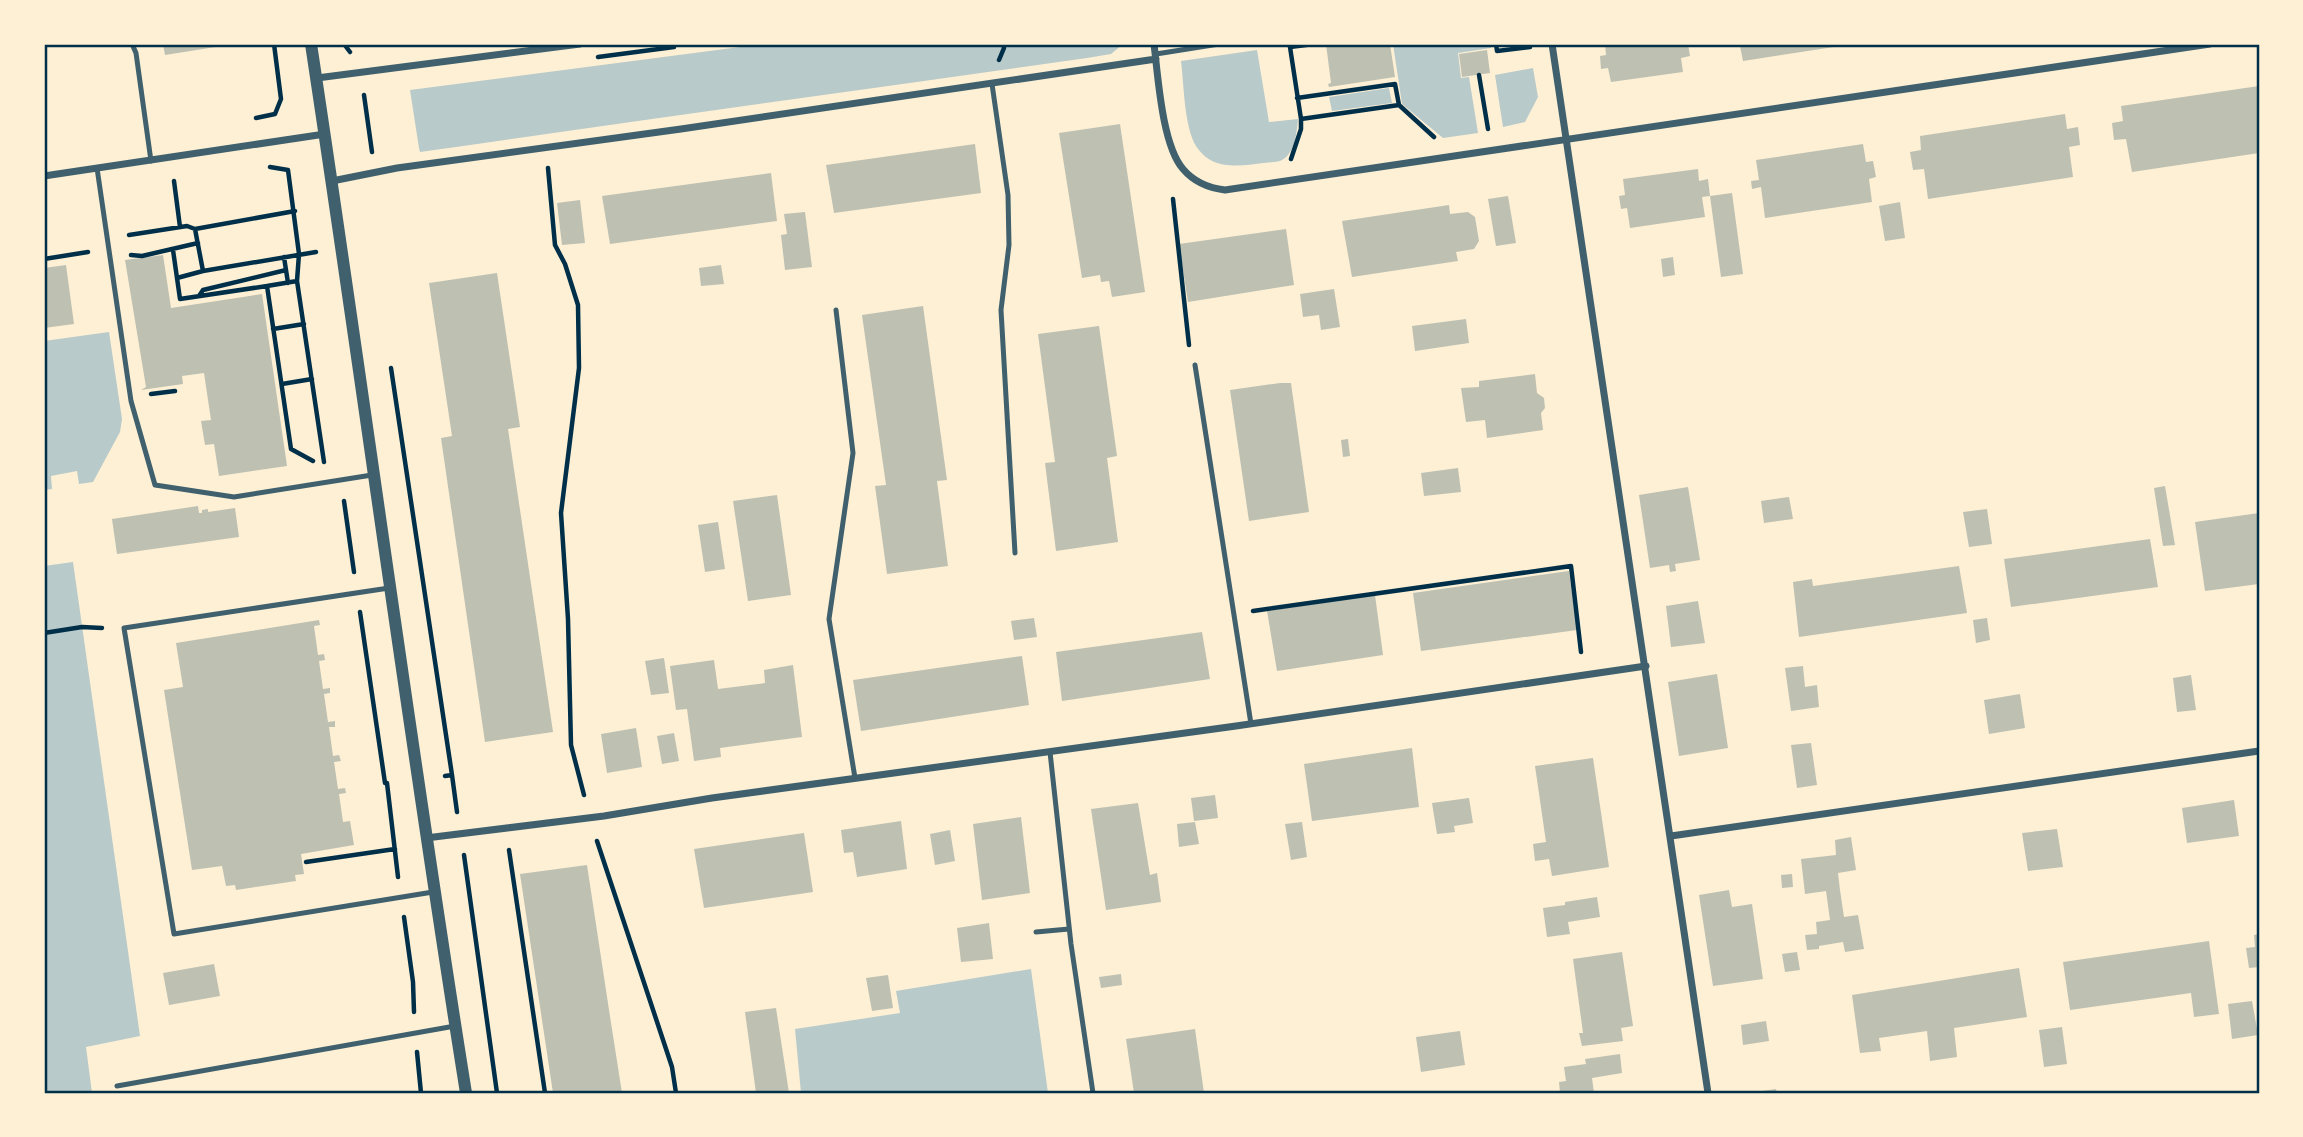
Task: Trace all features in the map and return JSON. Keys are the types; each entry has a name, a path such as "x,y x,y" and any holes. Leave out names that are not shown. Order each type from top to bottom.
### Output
{"street":[{"path":"311,44 433,892 466,1093"},
{"path":"317,78 580,44"},
{"path":"1154,44 1166,128 1175,159 1192,178 1209,188 1225,190 2210,44"},
{"path":"1552,44 1708,1093"},
{"path":"332,181 397,168 992,84 1156,57"},
{"path":"44,176 325,134"},
{"path":"426,838 590,818 1646,666"},
{"path":"1671,836 2259,751"}],"lane":[{"path":"132,44 136,53 150,161"},
{"path":"1156,57 1219,44"},
{"path":"992,84 1008,195 1009,245 1001,310 1015,553"},
{"path":"97,168 131,401 155,485 234,498 375,475"},
{"path":"836,310 853,453 829,619 855,778"},
{"path":"1195,365 1251,724"},
{"path":"391,587 124,628 174,934 433,892"},
{"path":"1050,752 1069,929 1093,1093"},
{"path":"1036,932 1069,929"},
{"path":"117,1086 455,1026"}],"path":[{"path":"274,44 281,99 275,114"},
{"path":"1287,164 1301,129 1290,45 1314,44"},
{"path":"1496,44 1497,51 1535,47"},
{"path":"361,74 373,154"},
{"path":"1479,75 1489,134"},
{"path":"1297,98 1395,84 1399,105 1438,141"},
{"path":"1301,119 1399,105"},
{"path":"548,167 555,245 565,264 578,305 579,368 561,513 568,620 570,745 590,818 672,1066 676,1093"},
{"path":"288,170 299,254 297,281 325,466 341,479 395,849 413,982 421,1093"},
{"path":"173,181 180,227"},
{"path":"1173,199 1190,354 1195,365"},
{"path":"44,259 121,246 122,236 187,226 195,229 295,211"},
{"path":"195,229 203,271"},
{"path":"142,256 198,243"},
{"path":"173,250 180,299 297,281"},
{"path":"177,278 203,271 319,252"},
{"path":"284,257 288,283"},
{"path":"198,296 203,290 286,270"},
{"path":"267,286 291,449 300,455"},
{"path":"273,329 304,324"},
{"path":"391,368 498,1093"},
{"path":"282,384 312,379"},
{"path":"153,394 175,391"},
{"path":"1233,614 1571,566 1582,660"},
{"path":"44,634 82,627"},
{"path":"445,776 452,775"},
{"path":"385,783 397,782"},
{"path":"506,828 545,1093"},
{"path":"306,862 395,849"}],"shaded area":[{"path":"763,44 1123,44 1111,54 1087,58 420,152 410,90"},
{"path":"1393,44 1490,44 1491,48 1458,53 1461,78 1469,77 1478,133 1443,138 1402,104"},
{"path":"1257,50 1269,122 1298,119 1293,145 1288,155 1278,162 1236,166 1210,160 1202,154 1192,138 1181,61"},
{"path":"1533,68 1538,97 1525,122 1503,127 1495,75"},
{"path":"1389,88 1392,103 1332,111 1329,97"},
{"path":"109,332 122,419 120,432 93,482 79,484 77,471 51,476 52,489 44,490 44,341"},
{"path":"73,562 140,1036 86,1047 92,1093 44,1093 44,566"},
{"path":"1031,969 1048,1093 801,1093 795,1029 900,1013 896,991"}],"building":[{"path":"163,44 222,44 222,46 165,55"},
{"path":"1326,44 1390,44 1395,77 1329,87 1328,84 1331,83"},
{"path":"1605,44 1688,44 1690,56 1681,58 1683,72 1611,82 1608,68 1601,69 1600,56 1606,55"},
{"path":"1733,44 1847,45 1743,61 1740,46 1733,47"},
{"path":"1487,50 1490,73 1462,77 1459,54"},
{"path":"2259,86 2259,153 2132,172 2126,139 2114,140 2112,123 2123,121 2121,106"},
{"path":"2065,114 2067,129 2078,127 2080,145 2069,147 2073,177 1928,199 1924,169 1913,170 1910,152 1921,150 1920,136"},
{"path":"1120,124 1145,292 1112,297 1109,281 1101,282 1100,275 1082,278 1059,133"},
{"path":"975,144 981,193 834,213 826,165"},
{"path":"1863,144 1866,162 1873,161 1876,177 1869,179 1872,202 1765,218 1761,187 1752,189 1751,181 1759,180 1756,160"},
{"path":"1698,169 1699,181 1708,179 1710,196 1702,197 1705,217 1630,228 1627,208 1621,209 1619,196 1625,195 1623,179"},
{"path":"771,173 777,221 610,244 602,196"},
{"path":"1732,193 1743,274 1721,277 1710,196"},
{"path":"1508,196 1516,243 1496,246 1488,199"},
{"path":"580,200 585,243 562,245 557,203"},
{"path":"1900,202 1905,238 1885,241 1879,206"},
{"path":"1449,205 1450,214 1468,212 1475,217 1479,241 1474,249 1456,252 1458,261 1352,277 1342,221"},
{"path":"805,212 812,267 785,270 781,235 787,234 784,214"},
{"path":"1286,229 1294,285 1188,302 1179,244"},
{"path":"163,255 171,308 262,294 287,466 219,476 214,444 205,445 201,421 211,420 204,373 182,376 183,384 141,390 146,387 125,260"},
{"path":"1673,257 1675,275 1663,277 1661,259"},
{"path":"66,265 74,324 44,328 44,268"},
{"path":"721,265 724,284 701,286 699,268"},
{"path":"497,273 520,427 508,429 553,732 485,742 441,438 452,436 429,283"},
{"path":"1334,289 1340,327 1321,330 1319,315 1303,317 1300,294"},
{"path":"923,306 947,480 937,481 948,566 887,574 875,486 886,485 862,315"},
{"path":"1466,319 1469,343 1415,351 1412,326"},
{"path":"1099,326 1117,456 1107,458 1118,542 1056,551 1045,463 1055,462 1038,334"},
{"path":"1535,374 1537,393 1544,398 1545,408 1541,413 1543,430 1487,438 1485,420 1466,422 1461,388 1479,387 1479,381"},
{"path":"1291,383 1309,512 1249,521 1230,390"},
{"path":"1348,439 1350,456 1343,457 1341,440"},
{"path":"1458,468 1461,492 1424,496 1421,473"},
{"path":"2165,486 2175,545 2163,546 2154,488"},
{"path":"1688,487 1700,560 1675,564 1676,571 1670,572 1669,565 1650,568 1639,495"},
{"path":"777,495 791,595 748,601 733,501"},
{"path":"1789,497 1793,519 1764,523 1761,501"},
{"path":"198,506 199,513 208,509 208,512 235,508 239,537 117,554 112,519"},
{"path":"1987,509 1992,544 1969,547 1963,512"},
{"path":"2259,513 2259,584 2205,591 2195,522"},
{"path":"718,522 725,569 705,572 698,525"},
{"path":"2150,539 2158,587 2011,607 2004,559"},
{"path":"1959,566 1967,613 1799,637 1793,582 1812,579 1813,586"},
{"path":"1569,571 1577,630 1421,651 1413,593"},
{"path":"1375,595 1383,655 1277,671 1267,611"},
{"path":"1698,601 1705,643 1671,647 1666,606"},
{"path":"1034,618 1037,637 1014,640 1011,621"},
{"path":"1987,618 1990,640 1976,643 1973,620"},
{"path":"319,620 320,625 314,626 318,655 324,654 325,660 319,661 323,689 330,688 330,693 324,694 328,722 335,721 335,727 329,727 333,756 339,755 341,761 334,762 338,789 345,788 346,793 339,794 343,822 350,821 354,845 301,854 304,874 295,875 296,881 236,890 235,885 226,886 222,866 192,870 164,690 183,687 176,643"},
{"path":"1202,632 1210,679 1062,701 1056,652"},
{"path":"1022,656 1029,705 861,731 853,680"},
{"path":"664,658 669,693 651,695 645,661"},
{"path":"714,660 718,689 765,683 764,670 793,665 802,737 720,748 721,757 694,761 687,709 676,710 670,666"},
{"path":"1803,666 1805,687 1817,685 1819,707 1791,711 1785,668"},
{"path":"1717,674 1728,748 1679,756 1668,682"},
{"path":"2191,675 2196,710 2177,712 2173,678"},
{"path":"2020,694 2025,728 1989,734 1984,700"},
{"path":"636,728 642,767 607,773 601,734"},
{"path":"674,733 679,761 662,764 657,736"},
{"path":"1811,743 1817,785 1797,788 1791,745"},
{"path":"1412,748 1419,807 1312,821 1304,764"},
{"path":"1593,758 1609,867 1552,876 1549,859 1535,861 1533,844 1546,842 1535,766"},
{"path":"1215,795 1218,818 1194,821 1191,798"},
{"path":"1469,798 1473,823 1454,826 1455,832 1437,834 1432,803"},
{"path":"2234,800 2239,836 2187,843 2182,808"},
{"path":"1138,803 1150,875 1157,873 1161,902 1106,910 1091,809"},
{"path":"1021,817 1030,893 982,900 973,824"},
{"path":"901,821 907,869 857,877 853,852 844,853 841,830"},
{"path":"1195,822 1199,844 1179,847 1177,824"},
{"path":"1302,822 1307,857 1291,860 1285,824"},
{"path":"2057,829 2063,867 2028,871 2022,833"},
{"path":"950,830 955,861 935,865 930,834"},
{"path":"804,833 813,892 704,908 694,849"},
{"path":"1851,837 1856,870 1838,873 1844,917 1858,915 1864,949 1845,952 1843,942 1807,950 1805,935 1817,934 1816,922 1830,920 1826,891 1805,894 1801,859 1836,855 1835,840"},
{"path":"587,865 622,1093 553,1093 520,874"},
{"path":"1792,874 1793,887 1782,888 1781,875"},
{"path":"1729,890 1732,907 1752,904 1763,979 1713,986 1699,895"},
{"path":"1597,897 1600,917 1568,922 1570,934 1547,937 1543,908"},
{"path":"989,923 993,959 961,962 957,928"},
{"path":"2259,934 2259,967 2249,968 2246,948 2255,947 2254,935"},
{"path":"2209,941 2219,1014 2194,1017 2191,993 2070,1010 2063,962"},
{"path":"1622,952 1633,1026 1621,1028 1623,1041 1582,1046 1579,1033 1583,1033 1573,959"},
{"path":"1797,952 1800,970 1785,972 1782,954"},
{"path":"214,964 220,996 169,1005 163,973"},
{"path":"2019,968 2027,1017 1954,1028 1957,1057 1930,1061 1927,1031 1879,1038 1881,1051 1860,1053 1852,995"},
{"path":"1121,974 1122,985 1101,988 1099,977"},
{"path":"888,975 893,1008 872,1011 866,978"},
{"path":"2252,1001 2258,1035 2232,1039 2228,1004"},
{"path":"776,1008 789,1093 756,1093 745,1012"},
{"path":"1766,1021 1769,1041 1743,1045 1741,1025"},
{"path":"2062,1027 2067,1064 2044,1067 2039,1030"},
{"path":"1195,1029 1204,1093 1134,1093 1126,1039"},
{"path":"1460,1031 1465,1065 1421,1072 1416,1037"},
{"path":"1620,1054 1622,1073 1592,1078 1594,1093 1560,1093 1559,1082 1566,1081 1564,1067 1586,1064 1585,1059"},
{"path":"1776,1089 1777,1093 1755,1092"}]}
